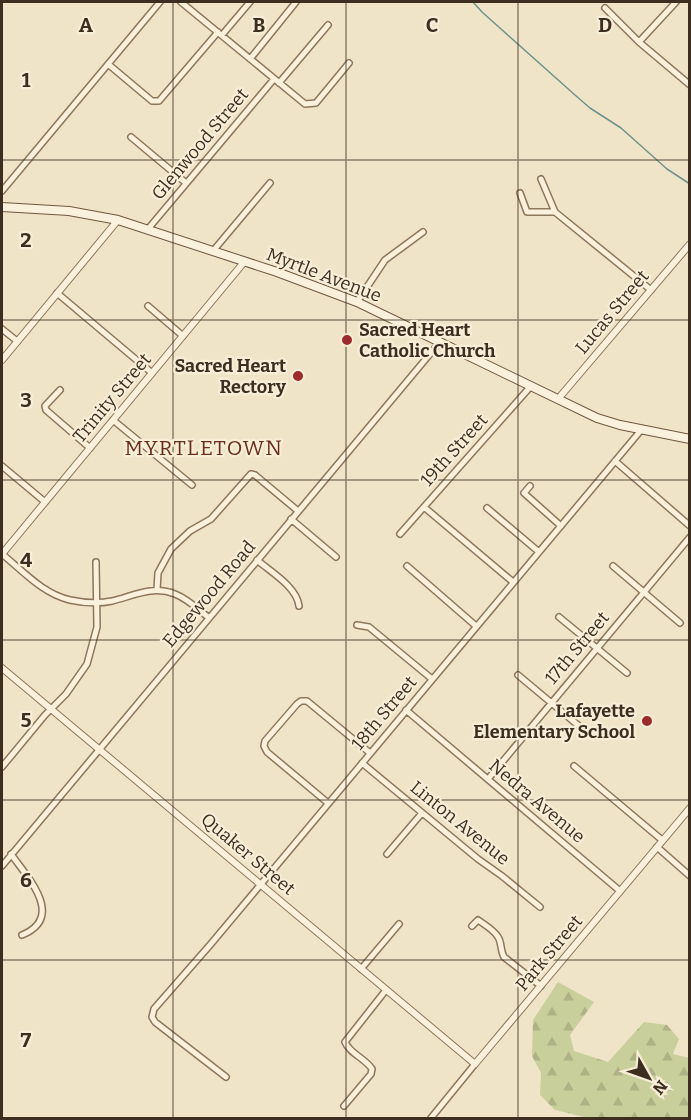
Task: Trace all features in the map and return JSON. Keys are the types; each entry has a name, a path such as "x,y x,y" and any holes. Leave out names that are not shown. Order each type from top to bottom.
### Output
{"main road":[{"name":"Myrtle Avenue","path":"2,207 69,211 118,220 246,261 357,302 597,418 690,439"}],"street":[{"path":"2,191 160,2"},
{"path":"181,2 306,104 316,103 349,63"},
{"path":"108,64 152,101 159,101 250,2"},
{"path":"250,59 297,2"},
{"path":"639,42 676,2"},
{"path":"605,8 639,42 690,85"},
{"name":"Glenwood Street","path":"148,229 276,81 328,25"},
{"path":"131,137 186,183"},
{"path":"541,179 555,212 651,290"},
{"path":"213,251 270,183"},
{"path":"520,192 526,212 555,212"},
{"path":"2,360 118,220"},
{"path":"357,302 385,260 423,232"},
{"name":"Lucas Street","path":"558,399 690,244"},
{"name":"Trinity Street","path":"2,554 246,261"},
{"path":"57,293 152,373"},
{"path":"148,306 183,336"},
{"path":"2,329 17,341"},
{"name":"Edgewood Road","path":"2,866 440,342"},
{"name":"19th Street","path":"400,534 531,386"},
{"path":"60,390 45,406 46,410 90,448"},
{"path":"113,420 192,485"},
{"name":"18th Street","path":"226,1077 155,1022 152,1017 154,1009 642,429"},
{"path":"615,461 690,526"},
{"path":"2,466 45,502"},
{"path":"157,590 158,573 171,549 185,535 212,519 252,473 298,511"},
{"path":"530,486 524,494 561,525"},
{"path":"424,507 513,582"},
{"path":"487,508 539,552"},
{"path":"291,519 336,557"},
{"name":"17th Street","path":"488,779 690,537"},
{"path":"2,554 54,595 71,600 98,603 157,590 182,597 209,618"},
{"path":"257,560 293,591 297,596 299,606"},
{"path":"2,767 74,683 87,664 96,634 98,603 96,562"},
{"path":"407,566 477,626"},
{"path":"613,566 680,623"},
{"path":"559,617 627,673"},
{"path":"357,625 369,627 432,679"},
{"name":"Quaker Street","path":"2,668 475,1064"},
{"path":"518,675 585,731"},
{"path":"328,803 267,752 264,747 265,741 297,704 307,701 370,753"},
{"name":"Nedra Avenue","path":"406,710 620,891"},
{"name":"Linton Avenue","path":"362,763 540,907"},
{"path":"574,766 662,840"},
{"name":"Park Street","path":"431,1119 690,808"},
{"path":"387,854 422,813"},
{"path":"657,847 690,876"},
{"path":"11,854 40,896 43,907 41,918 36,926 22,935"},
{"path":"472,926 478,920 487,927 499,939 504,957 541,986"},
{"path":"361,969 399,924"},
{"path":"344,1106 371,1074 372,1069 347,1047 345,1042 386,990"}],"green space":[{"path":"558,982 594,1002 570,1035 574,1051 608,1062 644,1022 667,1025 679,1039 673,1054 689,1058 689,1118 588,1118 555,1110 540,1095 541,1073 532,1056 533,1020"}],"waterway":[{"path":"473,2 590,108 621,128 667,169 690,184"}],"place":[{"name":"Sacred Heart Catholic Church","path":"347,340"},
{"name":"Sacred Heart Rectory","path":"298,376"},
{"name":"Lafayette Elementary School","path":"647,721"}],"district":[{"name":"MYRTLETOWN","path":"204,448"}]}
